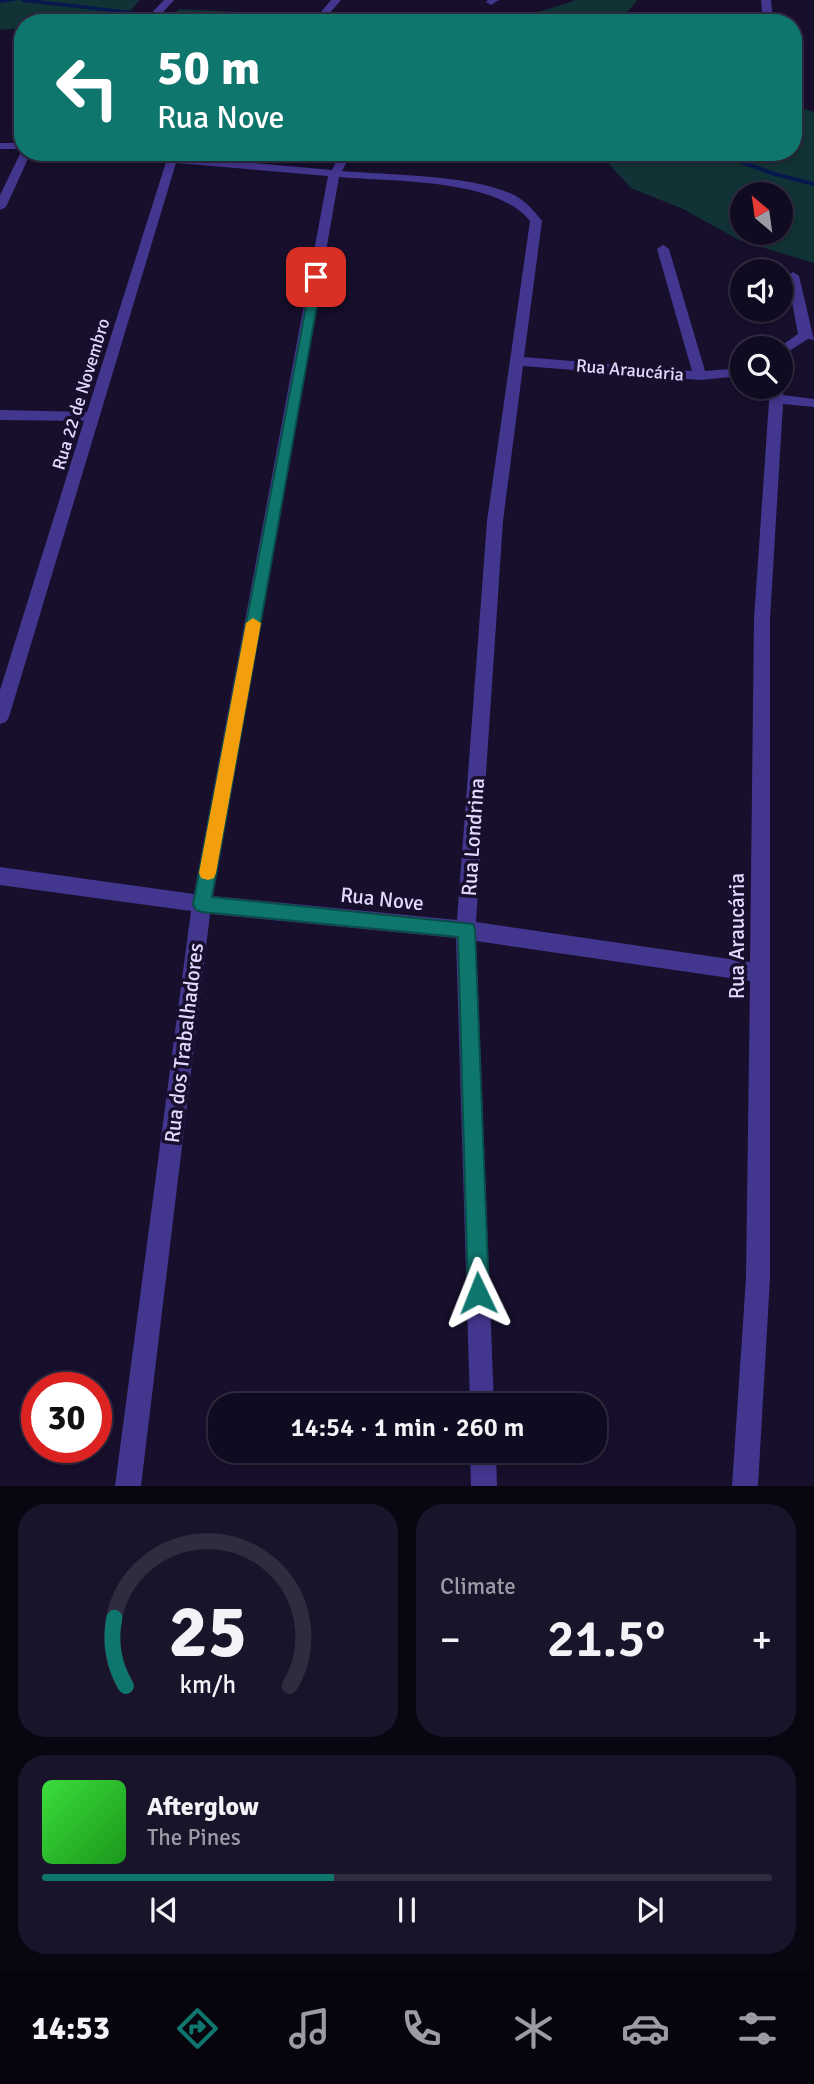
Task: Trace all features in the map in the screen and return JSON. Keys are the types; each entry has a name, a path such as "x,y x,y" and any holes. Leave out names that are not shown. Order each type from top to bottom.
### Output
{"street":[{"path":"155,14 169,0"},
{"path":"326,12 336,0"},
{"path":"0,207 22,161"},
{"name":"Rua 22 de Novembro","path":"0,717 171,161"},
{"name":"Rua Londrina","path":"228,161 334,176 474,186 500,193 525,205 536,221 495,521 466,930 482,1393"},
{"name":"Rua dos Trabalhadores","path":"128,1486 202,904 334,176 342,161"},
{"path":"663,249 699,376"},
{"path":"793,276 810,336 793,346"},
{"name":"Rua Araucária","path":"517,361 699,376 730,373"},
{"path":"793,397 814,403"},
{"name":"Rua Araucária","path":"745,1486 758,1278 762,619 777,399"},
{"path":"0,415 94,417"},
{"name":"Rua Nove","path":"0,876 202,904 466,930 759,973"},
{"path":"483,1463 484,1486"}],"green space":[{"path":"0,0 140,0 128,14 14,14 14,29 0,30"},
{"path":"575,0 636,0 625,14 526,14"},
{"path":"179,9 274,14 174,14"},
{"path":"802,108 814,112 814,263 754,245 793,245 793,182 730,182 730,235 683,209 631,188 606,161 802,161"}],"waterway":[{"path":"0,1 17,0"},
{"path":"23,0 148,14"},
{"path":"736,161 776,175 814,184"}],"slow traffic":[{"path":"208,873 253,623"}],"route":[{"path":"316,277 202,904 466,930 478,1293"}]}
